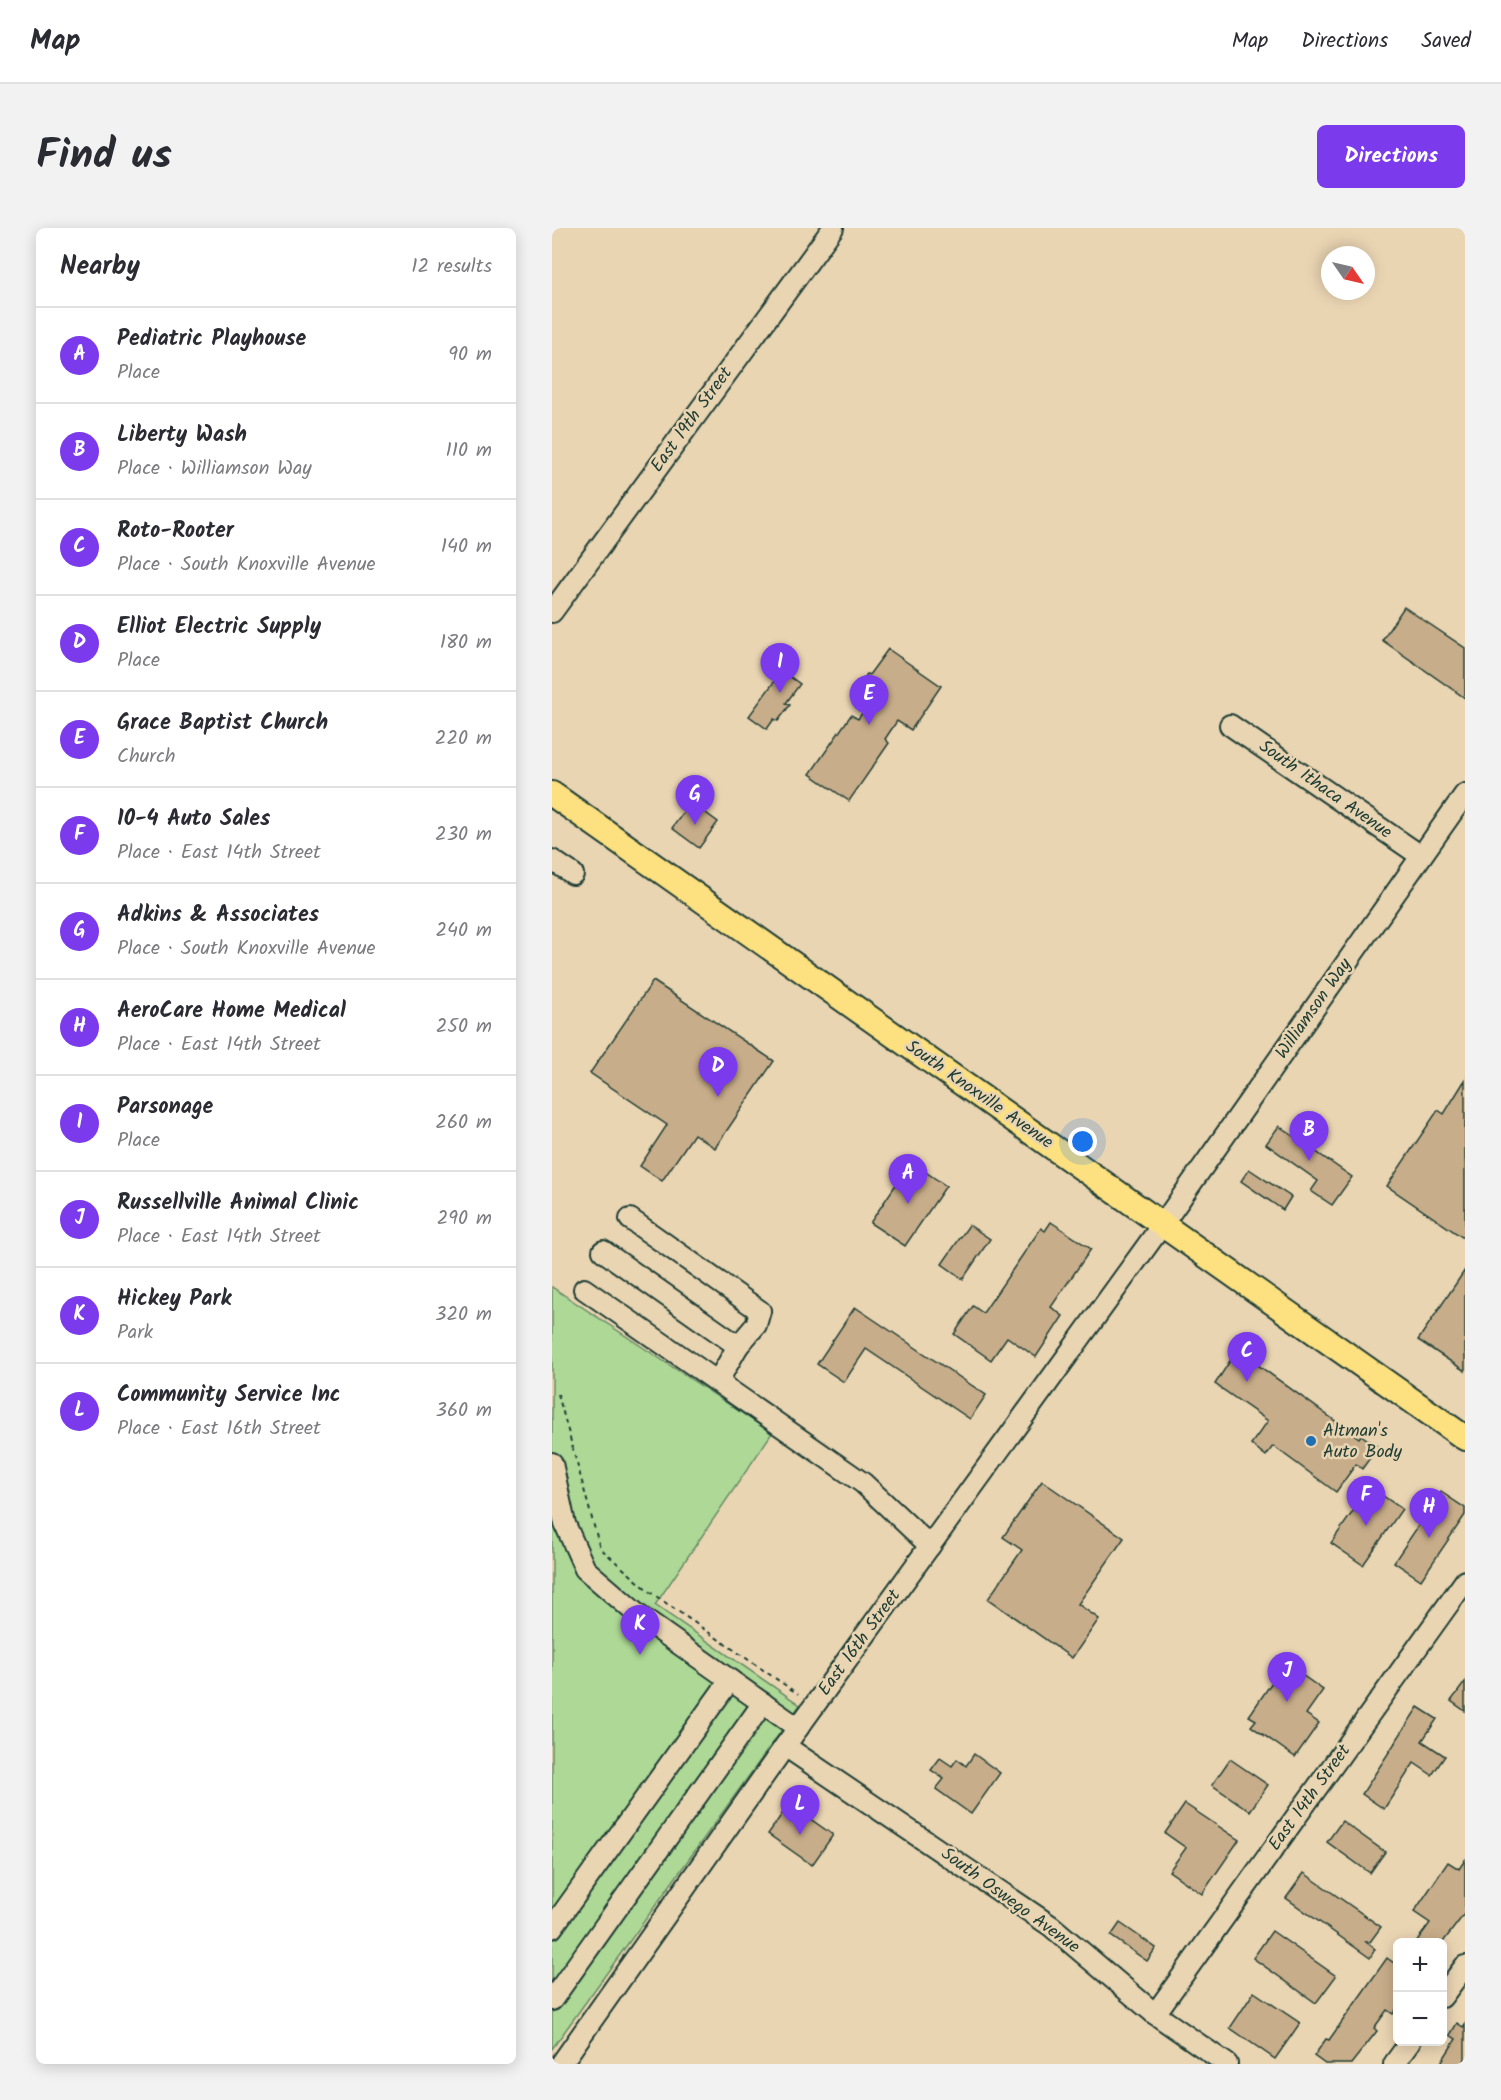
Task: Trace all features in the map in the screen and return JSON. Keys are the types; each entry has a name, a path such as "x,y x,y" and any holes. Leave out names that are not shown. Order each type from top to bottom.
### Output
{"main road":[{"name":"South Knoxville Avenue","path":"552,794 1465,1438"}],"street":[{"name":"East 19th Street","path":"552,612 832,228"},
{"name":"South Ithaca Avenue","path":"1230,724 1421,856"},
{"name":"Williamson Way","path":"1162,1225 1465,794"},
{"path":"552,860 573,874"},
{"path":"630,1219 759,1311 756,1325 738,1346 718,1380"},
{"name":"East 16th Street","path":"559,2060 1162,1225"},
{"path":"603,1251 738,1346"},
{"path":"584,1288 863,1483 930,1546"},
{"path":"552,1463 565,1524 585,1569 638,1615 798,1728"},
{"name":"East 14th Street","path":"1155,2014 1465,1581"},
{"path":"552,1928 730,1680"},
{"path":"552,2000 764,1703"},
{"name":"South Oswego Avenue","path":"785,1746 1052,1926 1155,2014 1227,2064"},
{"path":"1447,1992 1465,1966"},
{"path":"1394,2064 1407,2046"}],"path":[{"path":"558,1394 600,1548 650,1592 798,1694"}],"green space":[{"path":"552,1287 772,1433 655,1605 800,1705 552,2049"}],"building":[{"path":"1404,607 1465,648 1465,698 1382,640"},
{"path":"888,649 941,686 911,730 897,721 885,739 889,743 849,801 810,774 851,715 858,719 871,701 855,691"},
{"path":"782,671 800,684 786,703 790,705 778,721 774,719 767,729 749,716"},
{"path":"691,802 718,822 699,848 672,828"},
{"path":"653,981 774,1061 715,1148 694,1134 662,1181 640,1166 667,1125 590,1073"},
{"path":"1465,1080 1465,1239 1387,1186 1438,1110 1444,1114"},
{"path":"1279,1126 1352,1177 1332,1205 1311,1191 1318,1181 1266,1144"},
{"path":"911,1162 946,1186 905,1246 870,1223"},
{"path":"1249,1169 1291,1197 1283,1210 1241,1181"},
{"path":"1051,1222 1091,1249 1051,1307 1063,1316 1036,1357 1007,1337 991,1360 954,1334 973,1306 983,1313 1041,1228 1045,1231"},
{"path":"969,1225 990,1239 963,1279 942,1264"},
{"path":"1465,1270 1465,1371 1418,1340"},
{"path":"855,1307 986,1395 970,1419 866,1349 844,1382 817,1364"},
{"name":"Altman's Auto Body","path":"1237,1350 1359,1438 1361,1435 1378,1447 1362,1469 1356,1464 1336,1492 1273,1446 1266,1456 1251,1444 1268,1421 1215,1384"},
{"path":"1042,1481 1124,1538 1078,1604 1099,1619 1072,1658 988,1599 1022,1550 1003,1537"},
{"path":"1370,1487 1402,1509 1363,1565 1331,1543"},
{"path":"1441,1492 1465,1508 1465,1515 1421,1580 1394,1562"},
{"path":"1285,1663 1323,1690 1306,1714 1319,1723 1295,1757 1251,1726 1256,1720 1249,1716"},
{"path":"1465,1682 1465,1711 1451,1701"},
{"path":"1418,1707 1437,1719 1422,1741 1445,1756 1432,1775 1414,1763 1384,1809 1362,1794"},
{"path":"974,1754 1000,1773 971,1814 936,1789 944,1779 931,1770 940,1758 952,1766 957,1759 966,1766"},
{"path":"1230,1759 1268,1785 1250,1811 1212,1785"},
{"path":"789,1804 833,1835 812,1865 768,1834"},
{"path":"1185,1804 1239,1840 1202,1894 1169,1871 1186,1848 1165,1833"},
{"path":"1342,1821 1385,1852 1370,1873 1327,1842"},
{"path":"1465,1860 1465,1913 1446,1938 1419,1938 1430,1923 1414,1912 1448,1862 1459,1869"},
{"path":"1304,1873 1381,1927 1370,1942 1366,1942 1375,1949 1370,1958 1286,1898"},
{"path":"1120,1923 1156,1948 1147,1961 1111,1936"},
{"path":"1272,1931 1336,1976 1316,2003 1253,1958"},
{"path":"1387,1958 1393,1962 1393,2014 1387,2010 1374,2028 1377,2031 1351,2064 1325,2064 1314,2056 1326,2039 1329,2040"},
{"path":"1254,1992 1300,2023 1275,2059 1230,2028"},
{"path":"1457,2023 1463,2027 1465,2024 1465,2060 1462,2064 1440,2064 1456,2039 1450,2035"}],"place":[{"name":"Parsonage","path":"780,693"},
{"name":"Grace Baptist Church","path":"869,725"},
{"name":"Adkins & Associates","path":"695,825"},
{"name":"Elliot Electric Supply","path":"718,1097"},
{"name":"Liberty Wash","path":"1309,1161"},
{"name":"Pediatric Playhouse","path":"908,1204"},
{"name":"Roto-Rooter","path":"1247,1382"},
{"name":"Altman's Auto Body","path":"1311,1441"},
{"name":"10-4 Auto Sales","path":"1366,1526"},
{"name":"AeroCare Home Medical","path":"1429,1538"},
{"name":"Hickey Park","path":"640,1655"},
{"name":"Russellville Animal Clinic","path":"1287,1702"},
{"name":"Community Service Inc","path":"800,1835"}]}
